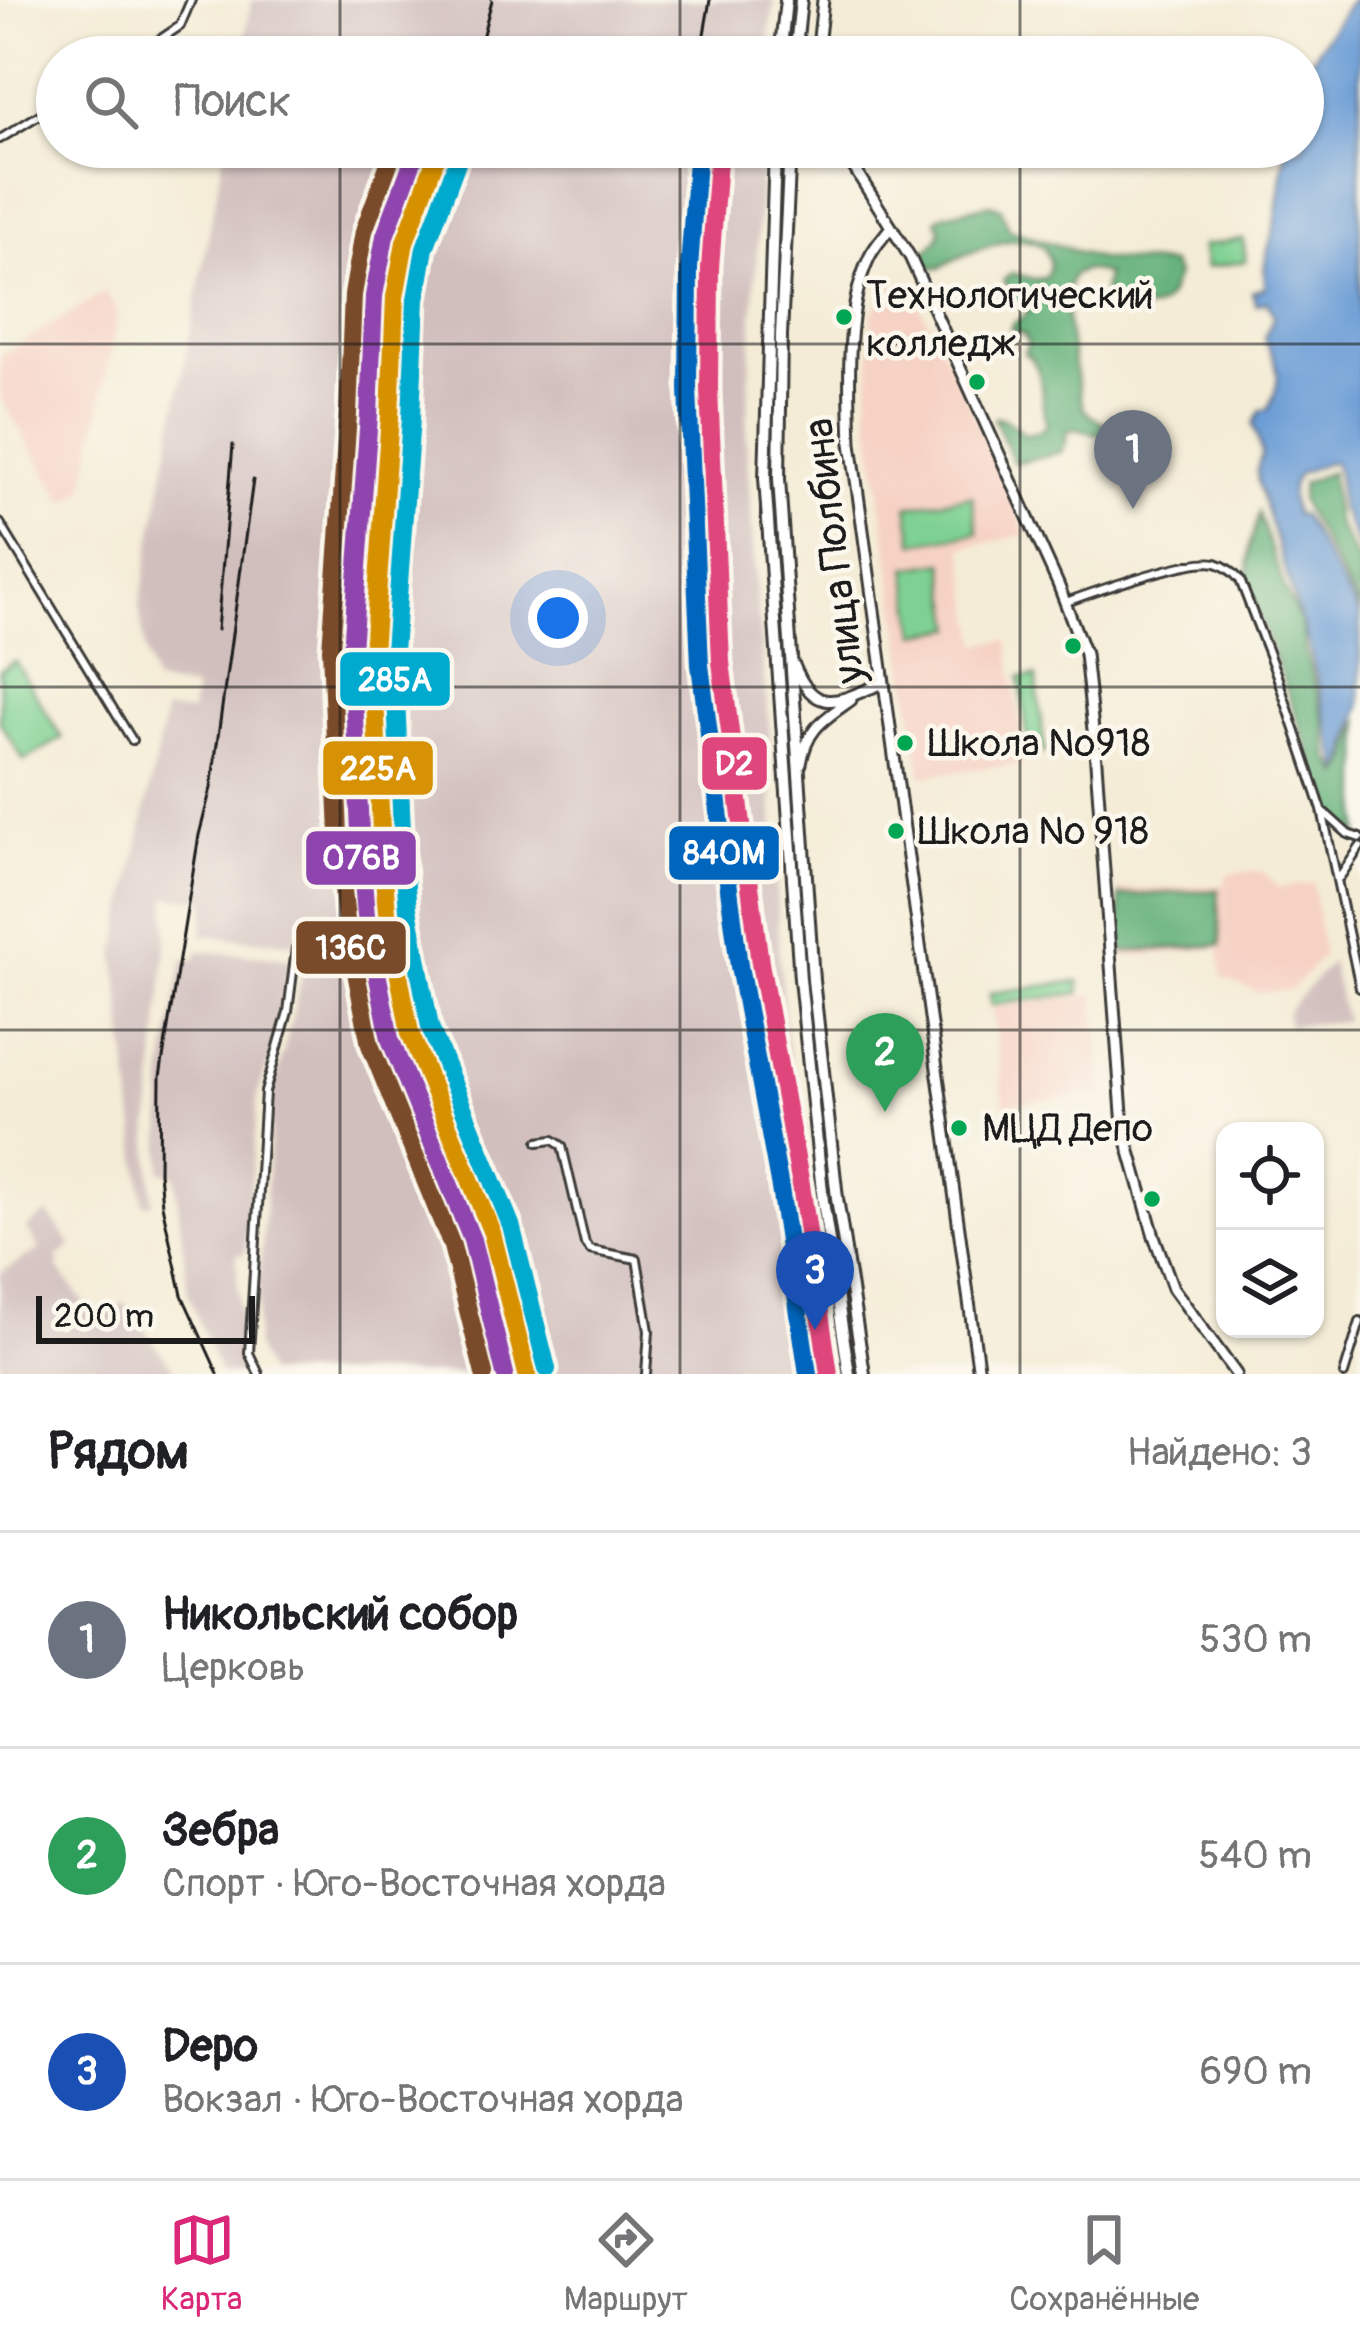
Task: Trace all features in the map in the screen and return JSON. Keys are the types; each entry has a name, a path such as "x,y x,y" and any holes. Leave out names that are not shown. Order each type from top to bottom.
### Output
{"main road":[{"path":"782,36 786,0"},
{"path":"797,36 801,0"},
{"path":"820,36 823,0"},
{"path":"774,168 765,478 800,979 823,1201 849,1374"},
{"path":"789,168 779,479 813,980 837,1198 864,1374"},
{"path":"854,168 915,268 1066,602 1089,672 1123,1127 1173,1288 1236,1374"},
{"name":"улица Полбина","path":"891,227 871,254 854,312 851,443 979,1374"},
{"path":"792,660 808,690 822,701 838,701 883,683"},
{"path":"800,770 804,746 814,728 866,690"}],"street":[{"path":"165,36 180,26 191,0"},
{"path":"0,139 36,117"},
{"path":"0,523 132,740"},
{"path":"1066,602 1192,563 1216,563 1237,575 1322,811 1360,988"},
{"path":"1322,811 1348,834 1360,838"},
{"path":"1338,880 1360,847"},
{"path":"259,1374 250,1353 265,1092 288,1012 296,948"},
{"path":"538,1142 553,1140 562,1146 590,1250 637,1259 649,1330 646,1374"},
{"path":"451,1216 503,1374"},
{"path":"1344,1374 1360,1322"}],"shaded area":[{"path":"252,0 775,0 769,36 245,36"},
{"path":"221,168 762,168 746,441 770,734 786,1039 801,1121 805,1122 837,1374 520,1374 507,1325 485,1329 499,1374 267,1374 255,1346 273,1093 310,945 202,935 206,899 167,897 149,1138 153,1203 143,1204 116,956 165,711 191,713 194,689 154,683 139,607"},
{"path":"894,284 909,285 958,380 1027,535 963,547 979,644 1008,640 1025,763 921,776 868,411 872,312"},
{"path":"105,292 118,312 84,491 65,503 0,397 0,356"},
{"path":"1263,871 1278,888 1313,883 1323,955 1291,990 1259,993 1222,977 1219,948 1122,957 1118,890 1224,885 1228,873"},
{"path":"198,951 290,958 273,1048 258,1093 245,1253 236,1255 247,1374 220,1374 188,1293 175,1175 161,1172 167,1050 183,960 195,960"},
{"path":"1331,962 1345,1021 1288,1026 1286,1012"},
{"path":"1095,994 1103,1093 1004,1105 992,1008"},
{"path":"48,1213 72,1246 57,1257 57,1267 96,1318 124,1303 178,1374 3,1374 0,1273 40,1249 26,1228"}],"green space":[{"path":"991,204 1001,208 1009,229 1099,259 1171,264 1176,275 1170,292 1153,308 1106,308 1106,274 1085,270 1074,274 1069,285 1069,338 1083,408 1111,427 1109,438 1077,429 1066,431 1061,452 1014,463 994,419 1008,421 1026,435 1047,425 1040,376 1024,353 1028,344 1024,334 1011,330 1028,313 1023,304 1012,301 1003,281 1012,273 1045,278 1048,255 1040,245 1018,240 975,251 940,268 929,268 924,254 941,230 936,220"},
{"path":"1243,239 1246,261 1206,268 1202,246"},
{"path":"1331,472 1336,521 1360,565 1360,609 1300,501 1302,483"},
{"path":"972,496 978,533 914,543 908,506"},
{"path":"1259,514 1301,623 1330,758 1341,776 1360,719 1359,834 1337,820 1247,582"},
{"path":"944,562 955,628 917,634 907,568"},
{"path":"15,661 62,738 24,761 0,722 0,670"},
{"path":"1036,676 1045,752 1029,754 1020,677"},
{"path":"1218,890 1221,945 1122,952 1119,896"},
{"path":"1079,981 1080,993 991,1005 990,993"}],"water":[{"path":"1351,0 1360,0 1360,551 1340,507 1333,462 1299,473 1291,493 1295,515 1301,514 1360,615 1360,705 1340,771 1308,643 1258,484 1262,454 1253,424 1272,400 1278,374 1264,339 1274,316 1267,301 1256,305 1252,292 1266,287 1265,261 1283,168 1324,168 1324,40"}],"railway":[{"path":"483,36 492,0"},
{"path":"704,36 710,0"},
{"path":"398,981 378,653 400,296 408,253 441,168"},
{"path":"688,168 688,317 708,661 809,1374"},
{"path":"217,630 233,445"},
{"path":"218,1374 182,1295 162,1205 160,1077 199,835 211,788 253,480"}],"transit line":[{"name":"136С","path":"387,168 364,231 353,295 331,649 340,858 346,920 370,1045 452,1246 484,1374"},
{"name":"076В","path":"410,168 385,236 374,296 352,650 361,856 366,916 390,1039 472,1240 505,1374"},
{"name":"225А","path":"432,168 405,242 395,297 373,652 382,854 387,912 410,1033 492,1233 527,1374"},
{"name":"285А","path":"455,168 425,248 416,299 394,652 403,853 408,909 430,1027 511,1225 547,1369"},
{"name":"840М","path":"696,168 689,268 688,389 700,665 739,966 808,1374"},
{"name":"D2","path":"717,168 710,268 709,389 721,662 760,963 801,1185 829,1374"}],"place":[{"name":"Технологический колледж","path":"844,317"},
{"name":"Никольский собор","path":"1133,509"},
{"name":"Школа №918","path":"905,743"},
{"name":"Школа № 918","path":"896,831"},
{"name":"Зебра","path":"885,1112"},
{"name":"МЦД Депо","path":"959,1128"},
{"name":"Depo","path":"815,1330"}]}
